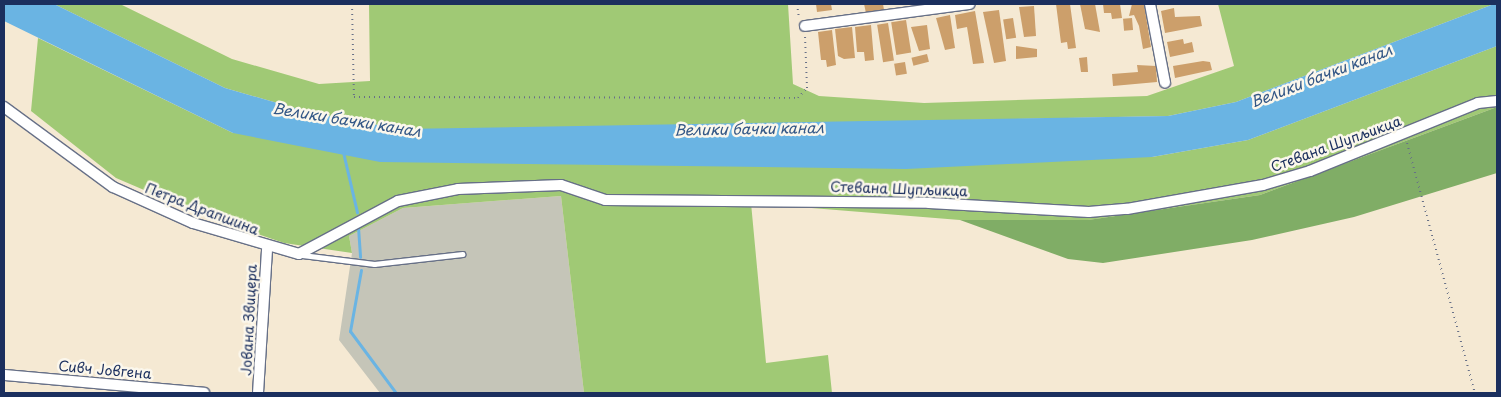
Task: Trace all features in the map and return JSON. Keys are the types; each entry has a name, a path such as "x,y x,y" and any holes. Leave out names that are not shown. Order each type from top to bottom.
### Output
{"street":[{"path":"804,26 970,4"},
{"path":"1150,4 1165,83"},
{"name":"Стевана Шупљикца","path":"299,254 398,200 458,189 561,185 605,200 929,203 1089,212 1263,185 1405,133 1478,103 1497,102"},
{"name":"Петра Драпшина","path":"4,107 113,187 171,214 267,248 299,254"},
{"name":"Јована Звицера","path":"258,393 267,248"},
{"name":"Сивч Јовгена","path":"4,375 204,393"}],"lane":[{"path":"299,254 374,264 462,254"}],"path":[{"path":"352,4 354,97 798,98 807,88 804,26 796,4"},
{"path":"1405,133 1475,393"}],"shaded area":[{"path":"561,196 584,393 380,393 339,340 352,253 349,236 403,208"}],"green space":[{"path":"54,4 120,4 232,59 319,84 370,81 369,4 788,4 793,84 819,96 924,103 1147,96 1234,66 1218,4 1494,4 1236,102 1168,116 499,129 400,129 312,113 225,88"},
{"path":"38,38 233,133 1152,157 1248,140 1497,46 1497,107 1260,195 1088,220 960,220 751,203 766,363 828,355 832,393 584,393 561,196 403,208 349,236 352,253 284,243 207,217 116,178 31,111"},
{"path":"1497,107 1497,173 1354,217 1252,240 1103,263 1068,259 960,220 1088,220 1260,195"}],"water":[{"name":"Велики бачки канал","path":"4,4 54,4 225,88 312,113 400,129 1168,116 1236,102 1494,4 1497,4 1497,46 1248,140 1152,157 906,169 380,162 233,133 4,21"}],"building":[{"path":"816,4 831,4 832,10 817,12"},
{"path":"864,4 883,4 884,10 866,13"},
{"path":"1056,4 1070,4 1076,48 1068,49 1067,42 1061,43"},
{"path":"1080,4 1095,4 1100,32 1085,29"},
{"path":"1103,4 1120,4 1122,18 1112,19 1111,13 1104,13"},
{"path":"1132,4 1144,4 1151,47 1143,49 1139,26 1134,15 1129,16"},
{"path":"1034,6 1036,36 1024,37 1019,7"},
{"path":"1174,8 1175,17 1200,16 1202,26 1165,33 1161,11"},
{"path":"999,10 1006,61 994,63 983,12"},
{"path":"975,11 984,63 973,64 967,27 957,29 955,15"},
{"path":"950,15 955,48 945,50 936,18"},
{"path":"1013,18 1016,38 1006,39 1003,20"},
{"path":"1132,18 1133,30 1124,31 1123,19"},
{"path":"906,20 911,53 896,55 891,22"},
{"path":"888,23 894,61 883,62 877,25"},
{"path":"871,25 874,60 865,61 864,52 857,52 855,27"},
{"path":"927,25 930,49 919,51 911,27"},
{"path":"852,27 855,58 844,59 838,56 835,29"},
{"path":"832,30 836,65 827,67 826,60 821,60 818,32"},
{"path":"1183,39 1184,44 1192,42 1194,52 1170,57 1167,42"},
{"path":"1016,46 1037,49 1037,57 1016,59"},
{"path":"927,54 929,62 913,66 911,58"},
{"path":"1087,57 1088,72 1081,72 1079,58"},
{"path":"1203,61 1210,62 1212,70 1175,78 1173,66"},
{"path":"905,62 907,74 896,76 894,64"},
{"path":"1137,65 1156,66 1157,82 1113,86 1112,74 1138,72"}],"waterway":[{"path":"343,152 357,212"},
{"path":"358,227 360,257"},
{"path":"361,270 350,331 396,393"}]}
